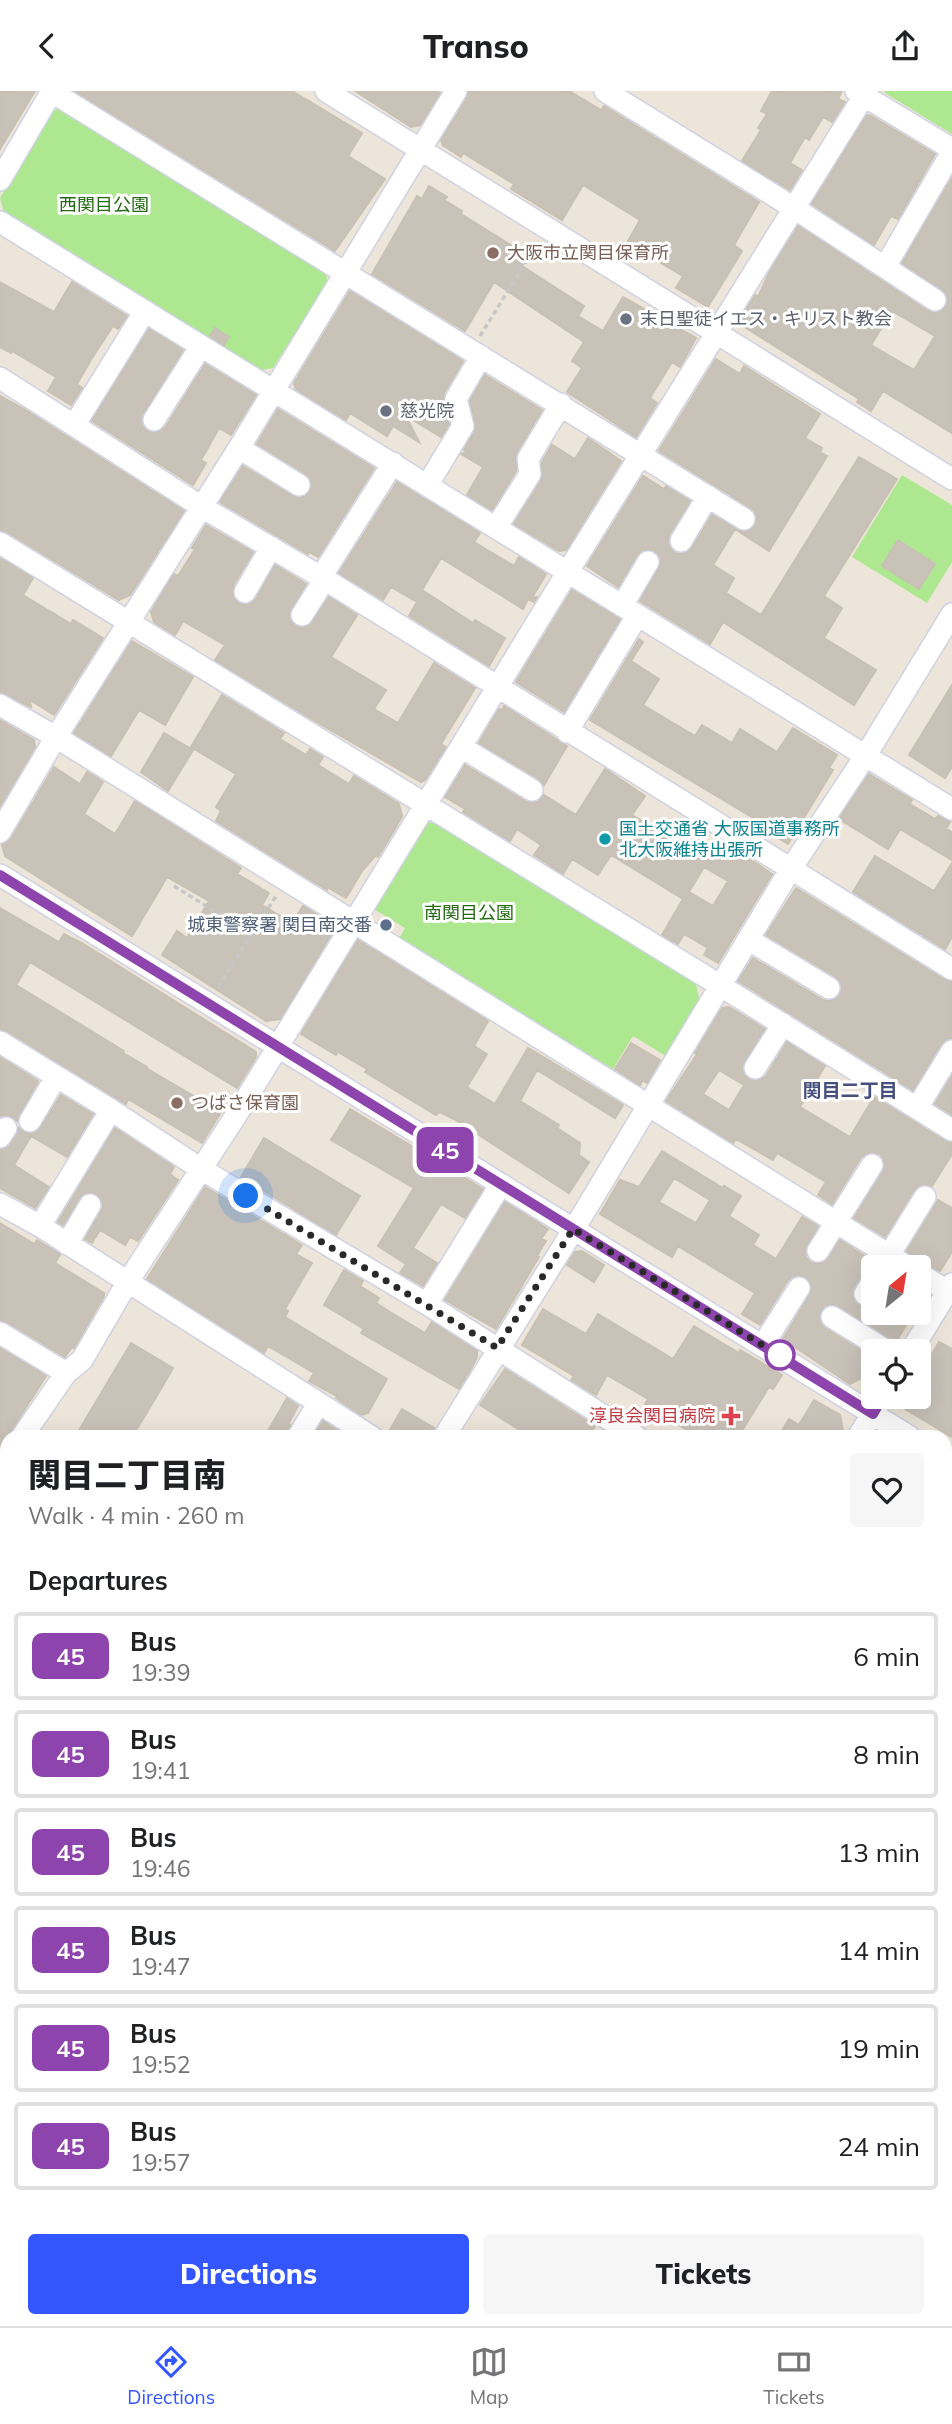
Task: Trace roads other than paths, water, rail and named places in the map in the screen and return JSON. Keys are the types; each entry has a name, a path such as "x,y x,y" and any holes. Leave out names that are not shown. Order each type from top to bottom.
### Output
{"street":[{"path":"326,91 952,479"},
{"path":"0,832 56,737 239,448 456,91"},
{"path":"604,91 794,208 935,300"},
{"path":"0,180 52,92 744,519"},
{"path":"27,1430 66,1373 82,1360 127,1283 234,1117 567,573 717,334 862,93 952,151 885,267"},
{"path":"0,222 952,809"},
{"path":"75,424 145,311"},
{"path":"154,420 201,346"},
{"path":"428,484 463,426 456,399 476,352"},
{"path":"0,378 202,507 323,578 952,969"},
{"path":"496,528 530,474 528,459 561,404"},
{"path":"239,448 299,485"},
{"path":"302,615 393,463"},
{"path":"681,541 708,496"},
{"path":"0,543 783,1024 952,1131"},
{"path":"245,592 271,547"},
{"path":"567,732 629,611 648,562"},
{"path":"448,1430 790,870 866,755 952,614"},
{"path":"0,705 56,737 836,1222 877,1255"},
{"path":"461,747 532,790"},
{"path":"0,875 763,1345 861,1396"},
{"path":"748,940 830,988"},
{"path":"755,1068 783,1024"},
{"path":"0,1042 111,1109 201,1169 427,1304 626,1430"},
{"path":"917,1108 952,1051"},
{"path":"30,1121 56,1077"},
{"path":"40,1226 111,1109"},
{"path":"818,1251 872,1165"},
{"path":"427,1304 502,1184"},
{"path":"889,1255 925,1197"},
{"path":"0,1204 40,1226 360,1430"},
{"path":"67,1244 90,1205"},
{"path":"918,1339 950,1287 931,1278"},
{"path":"763,1345 799,1288"},
{"path":"832,1317 868,1339"},
{"path":"0,1333 66,1373"},
{"path":"302,1430 318,1404"},
{"path":"862,1430 876,1409"},
{"path":"882,1409 903,1430"}],"place":[{"name":"大阪市立関目保育所","path":"493,253"},
{"name":"末日聖徒イエス・キリスト教会","path":"626,319"},
{"name":"慈光院","path":"386,411"},
{"name":"国土交通省 大阪国道事務所 北大阪維持出張所","path":"605,839"},
{"name":"城東警察署 関目南交番","path":"386,925"},
{"name":"つばさ保育園","path":"177,1103"},
{"name":"淳良会関目病院","path":"731,1416"}],"district":[{"name":"関目二丁目","path":"850,1090"}],"park label":[{"name":"西関目公園","path":"104,205"},
{"name":"南関目公園","path":"469,913"}]}
